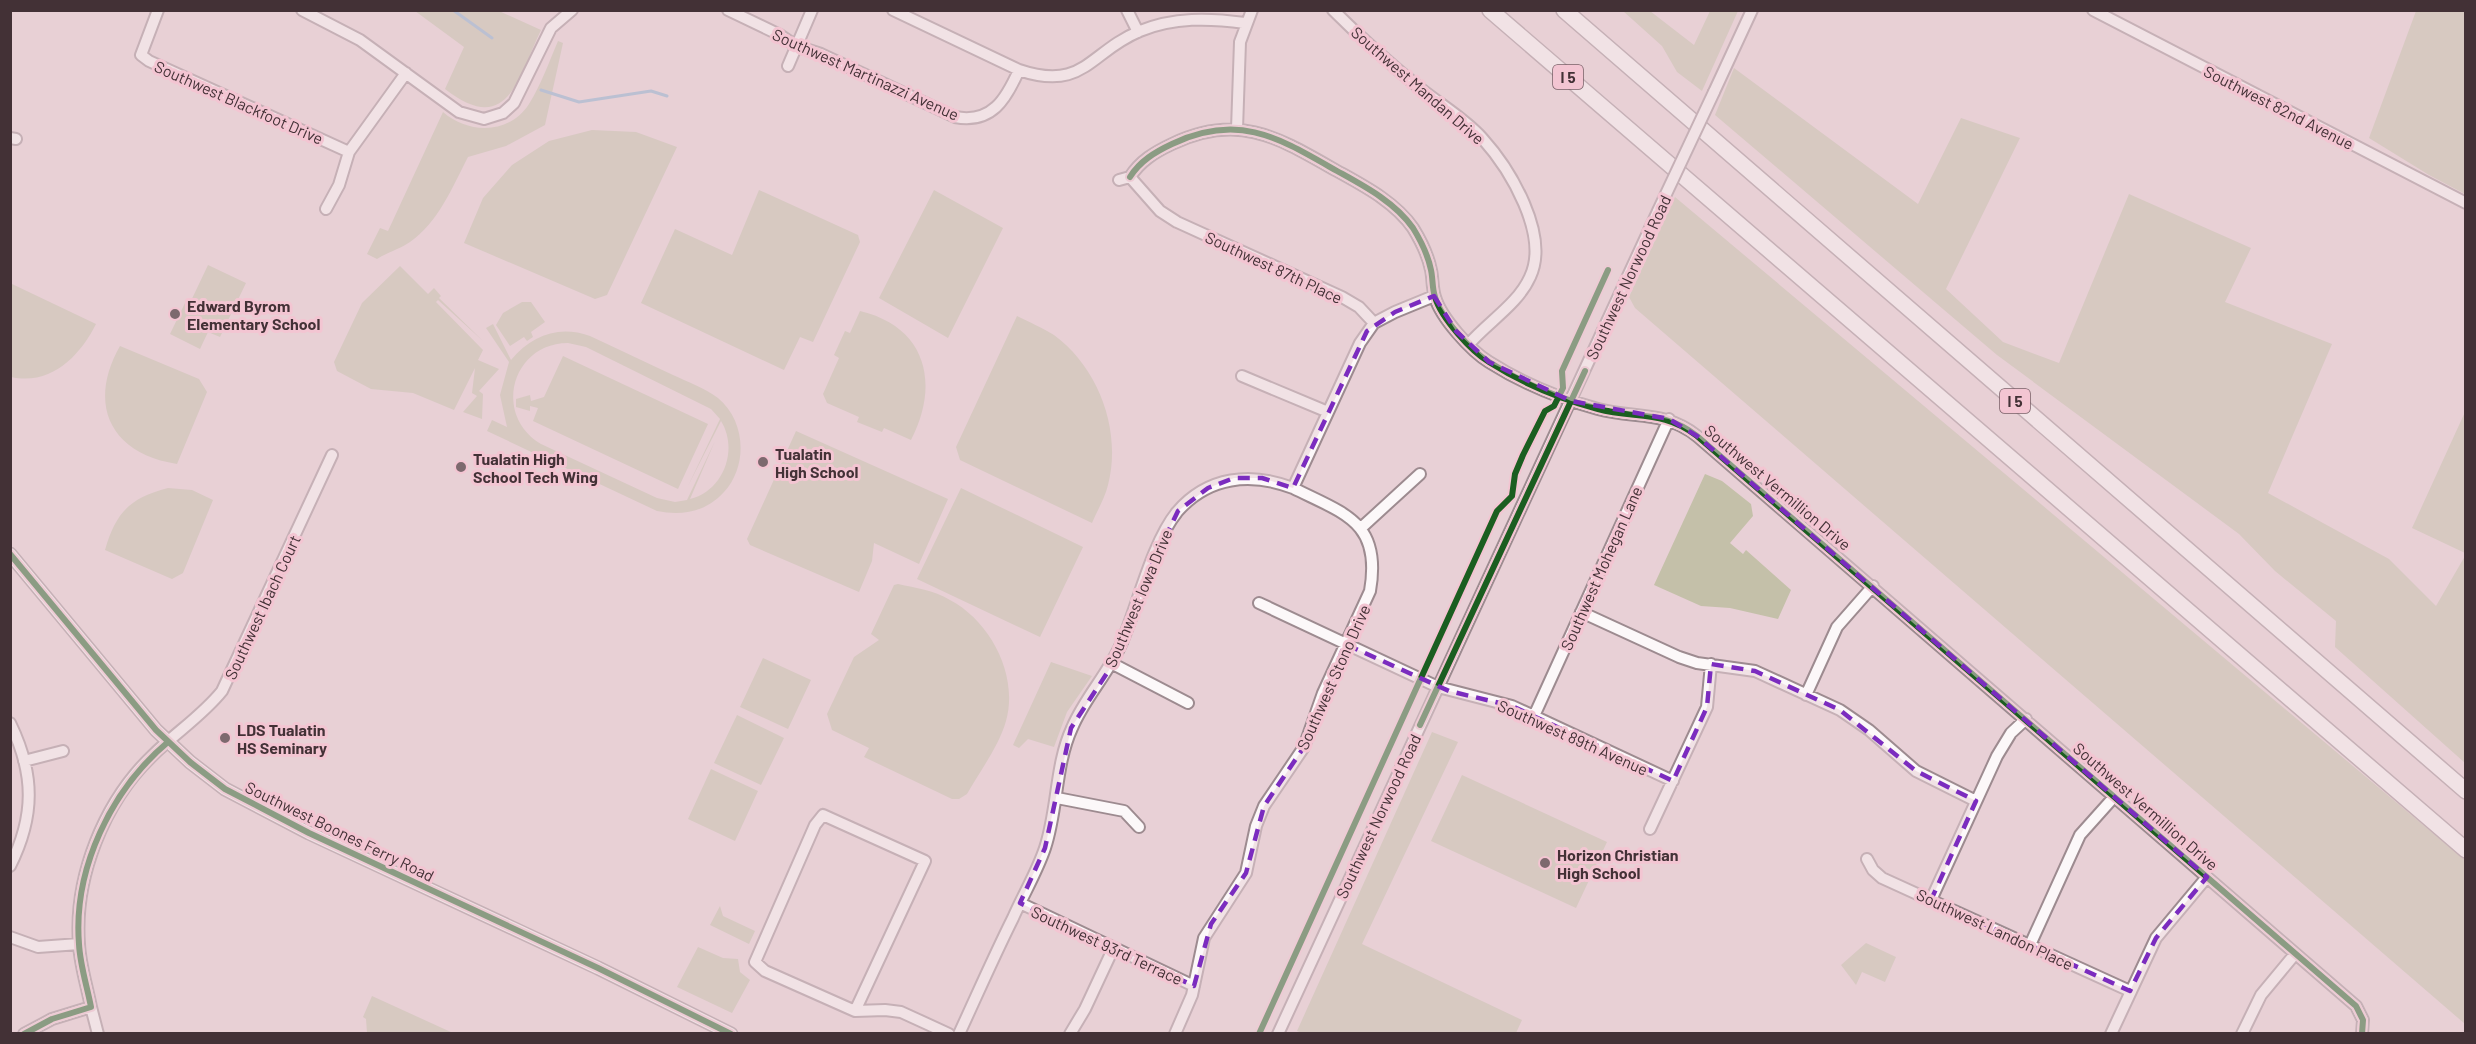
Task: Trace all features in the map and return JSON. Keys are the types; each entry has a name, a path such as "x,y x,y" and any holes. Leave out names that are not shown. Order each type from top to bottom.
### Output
{"highway":[{"name":"I 5","path":"1490,10 2466,850"},
{"name":"I 5","path":"1564,10 2466,790"}],"main road":[{"name":"Southwest Boones Ferry Road","path":"10,554 168,742 225,789 256,807 732,1034"}],"street":[{"name":"Southwest Blackfoot Drive","path":"158,10 142,48 141,55 149,61 349,152"},
{"path":"302,10 350,33 465,115 484,119 497,115 514,103 551,28 572,10"},
{"name":"Southwest Martinazzi Avenue","path":"728,10 796,46 821,54 947,114 963,118 979,117 999,106 1019,70"},
{"path":"788,66 812,10"},
{"path":"893,10 1019,70 1039,76 1055,77 1085,68 1138,32 1177,20 1209,19 1245,23"},
{"path":"1127,10 1138,32"},
{"path":"1237,129 1240,42 1245,23 1252,10"},
{"name":"Southwest Mandan Drive","path":"1333,10 1380,56 1480,135 1494,152 1527,211 1536,236 1536,257 1531,276 1523,290 1469,344"},
{"name":"Southwest Norwood Road","path":"1278,1034 1752,10"},
{"name":"Southwest 82nd Avenue","path":"2093,10 2466,203"},
{"path":"326,209 339,185 349,152 406,73"},
{"name":"Southwest Vermillion Drive","path":"1124,179 1138,165 1159,150 1186,138 1209,131 1237,129 1282,140 1366,187 1396,210 1412,228 1424,249 1431,270 1434,296 1456,331 1489,362 1571,401 1614,413 1668,419 1697,436 2356,1006 2363,1020 2362,1034"},
{"name":"Southwest 87th Place","path":"1124,179 1160,212 1177,222 1342,297 1359,307 1374,324"},
{"path":"1420,474 1361,528 1348,516 1293,488 1360,343 1374,324 1395,312 1434,296"},
{"path":"1242,376 1328,412"},
{"name":"Southwest Mohegan Lane","path":"1534,716 1668,419"},
{"name":"Southwest Ibach Court","path":"98,1034 79,944 81,894 96,844 128,783 168,742 210,705 227,683 332,454"},
{"name":"Southwest Iowa Drive","path":"959,1034 1045,848 1071,728 1113,664 1137,596 1168,526 1178,511 1208,488 1234,478 1262,478 1293,488"},
{"name":"Southwest Stono Drive","path":"1175,1034 1194,986 1204,938 1246,873 1256,826 1264,806 1304,747 1323,693 1370,591 1374,573 1370,547 1361,528"},
{"path":"1806,695 1837,627 1873,586"},
{"name":"Southwest 89th Avenue","path":"1259,603 1438,687 1464,696 1497,701 1673,781"},
{"path":"1581,612 1679,657 1755,671 1806,695 1855,720 1916,771 1976,801"},
{"path":"1113,664 1188,703"},
{"path":"1650,829 1707,706 1711,664"},
{"path":"1931,900 2004,743 2026,719"},
{"path":"10,723 24,761 31,805 26,830 10,866"},
{"path":"24,761 63,751"},
{"path":"2030,945 2083,830 2114,796"},
{"path":"1057,798 1124,811 1139,827"},
{"path":"855,1011 925,861 822,815 815,825 758,950 755,962 765,971 855,1011 901,1012 949,1034"},
{"name":"Southwest Landon Place","path":"1867,859 1873,870 1882,878 2130,991"},
{"path":"2110,1034 2156,938 2207,877"},
{"name":"Southwest 93rd Terrace","path":"1020,903 1194,986"},
{"path":"10,937 38,947 79,944"},
{"path":"1070,1034 1085,1009 1113,949"},
{"path":"2242,1034 2261,994 2295,954"},
{"path":"24,1034 52,1019 91,1007"}],"highlighted area":[{"path":"1434,296 1456,331 1489,362 1571,401 1669,419 1697,436 2207,877 2156,938 2130,991 1931,900 1976,801 1916,771 1840,710 1755,671 1711,664 1707,707 1673,781 1512,706 1449,691 1345,644 1304,747 1264,806 1246,873 1211,924 1194,986 1020,903 1045,848 1071,728 1113,664 1137,596 1178,511 1208,488 1234,478 1262,478 1293,488 1367,331 1395,312"}],"shaded area":[{"path":"415,11 499,11 541,30 517,83 508,96 497,105 483,107 466,103 445,89 464,47"},
{"path":"1623,11 1650,11 1694,45 1710,11 1738,11 1702,91 1677,72 1662,46"},
{"path":"2416,11 2465,11 2465,194 2369,138"},
{"path":"558,41 563,43 545,125 506,146 468,157 444,203 420,234 377,259 367,254 380,228 388,231 443,112 464,124 476,127 500,126 511,121 529,104"},
{"path":"1734,68 1918,204 1961,118 2020,138 1946,289 2003,342 2059,363 2129,194 2251,248 2225,302 2332,344 2268,493 2389,559 2436,606 2465,556 2465,763 2335,647 2336,621 2275,571 2239,534 1997,355 1715,115"},
{"path":"592,130 636,132 677,147 607,295 595,299 464,243 483,198 512,165 549,141"},
{"path":"759,190 858,235 860,242 813,342 800,337 784,370 641,303 675,229 732,255"},
{"path":"934,190 1003,228 948,338 879,298"},
{"path":"1675,197 2465,860 2465,1024 1635,308 1629,297"},
{"path":"208,265 246,283 220,337 208,332 200,349 170,334 185,303 189,305"},
{"path":"400,266 428,294 434,288 441,296 439,298 483,341 438,300 436,302 483,350 478,360 499,369 479,391 483,394 482,419 463,412 477,396 472,393 475,368 454,410 413,393 371,389 337,371 334,362 362,303"},
{"path":"12,284 96,324 73,357 51,373 25,379 11,377"},
{"path":"522,302 531,302 545,322 531,332 533,337 527,341 524,337 510,346 496,325 503,313"},
{"path":"860,311 883,319 900,330 913,344 922,360 925,398 920,419 911,440 884,428 882,432 857,422 859,417 827,403 823,394 839,358 834,355 845,331 850,333"},
{"path":"1017,316 1054,335 1070,349 1095,383 1103,402 1112,443 1112,464 1107,490 1092,523 960,460 956,447"},
{"path":"493,324 511,360 528,344 547,334 579,333 590,336 713,394 727,408 739,431 740,457 732,481 717,499 701,508 675,513 657,511 487,431 492,420 507,427 500,395 509,362 486,328","holes":["568,343 586,347 711,409 720,419 688,486 721,421 726,432 728,456 725,468 711,488 702,495 690,499 715,441 687,500 675,502 657,498 541,444 526,431 517,416 513,399 515,383 522,367 533,355 549,346"]},
{"path":"120,346 199,379 207,392 177,464 135,450 121,438 111,423 106,406 106,388 110,367"},
{"path":"563,356 708,424 678,489 533,421 538,408 530,406 530,411 516,407 516,399 530,395 531,401 544,397"},
{"path":"2465,412 2465,553 2412,528"},
{"path":"796,431 948,499 919,564 874,543 872,561 859,592 750,545 747,539"},
{"path":"1705,474 1722,481 1751,504 1753,516 1730,543 1743,554 1746,550 1791,590 1778,619 1730,608 1701,606 1654,585"},
{"path":"168,488 192,490 213,500 183,573 172,579 105,550 114,526 126,509 144,497"},
{"path":"961,488 1083,547 1040,637 917,579"},
{"path":"894,585 937,594 964,609 989,635 1005,668 1009,703 1003,730 967,794 959,799 952,799 864,757 869,748 832,730 827,714 854,657 879,640 871,634"},
{"path":"763,658 811,680 788,729 740,707"},
{"path":"1051,662 1092,676 1067,712 1054,747 1028,739 1019,748 1013,745"},
{"path":"737,715 784,738 761,785 714,763"},
{"path":"1432,732 1458,742 1362,944 1522,1020 1516,1033 1302,1033 1297,1031"},
{"path":"711,769 758,791 735,841 688,819"},
{"path":"1462,775 1607,842 1576,908 1431,841"},
{"path":"720,906 723,916 755,931 749,944 710,925"},
{"path":"1866,943 1896,957 1885,982 1862,972 1856,985 1841,965"},
{"path":"698,947 723,958 738,959 740,972 750,980 732,1013 677,987"},
{"path":"372,996 453,1033 367,1033 366,1019 363,1017"}],"waterway":[{"path":"453,10 492,38"},
{"path":"541,90 579,102 651,91 667,96"}],"cycle path":[{"path":"1130,177 1148,158 1172,144 1218,130 1238,130 1258,133 1296,148 1378,195 1397,210 1413,228 1428,259 1438,305 1450,324 1474,350 1502,370 1556,395 1598,409 1649,416 1673,422 1697,436 2356,1006 2363,1020 2362,1034"},
{"path":"1259,1034 1497,511 1512,496 1515,474 1523,455 1545,411 1554,406 1563,388 1562,371 1608,270"},
{"path":"1420,725 1585,371"},
{"path":"10,554 156,730 190,762 225,789 309,833 598,968 731,1034"},
{"path":"24,1034 52,1019 91,1007 79,944 82,888 89,860 113,807 129,783 168,742"}],"place":[{"name":"Edward Byrom Elementary School","path":"175,314"},
{"name":"Tualatin High School","path":"763,462"},
{"name":"Tualatin High School Tech Wing","path":"461,467"},
{"name":"LDS Tualatin HS Seminary","path":"225,738"},
{"name":"Horizon Christian High School","path":"1545,863"}]}
